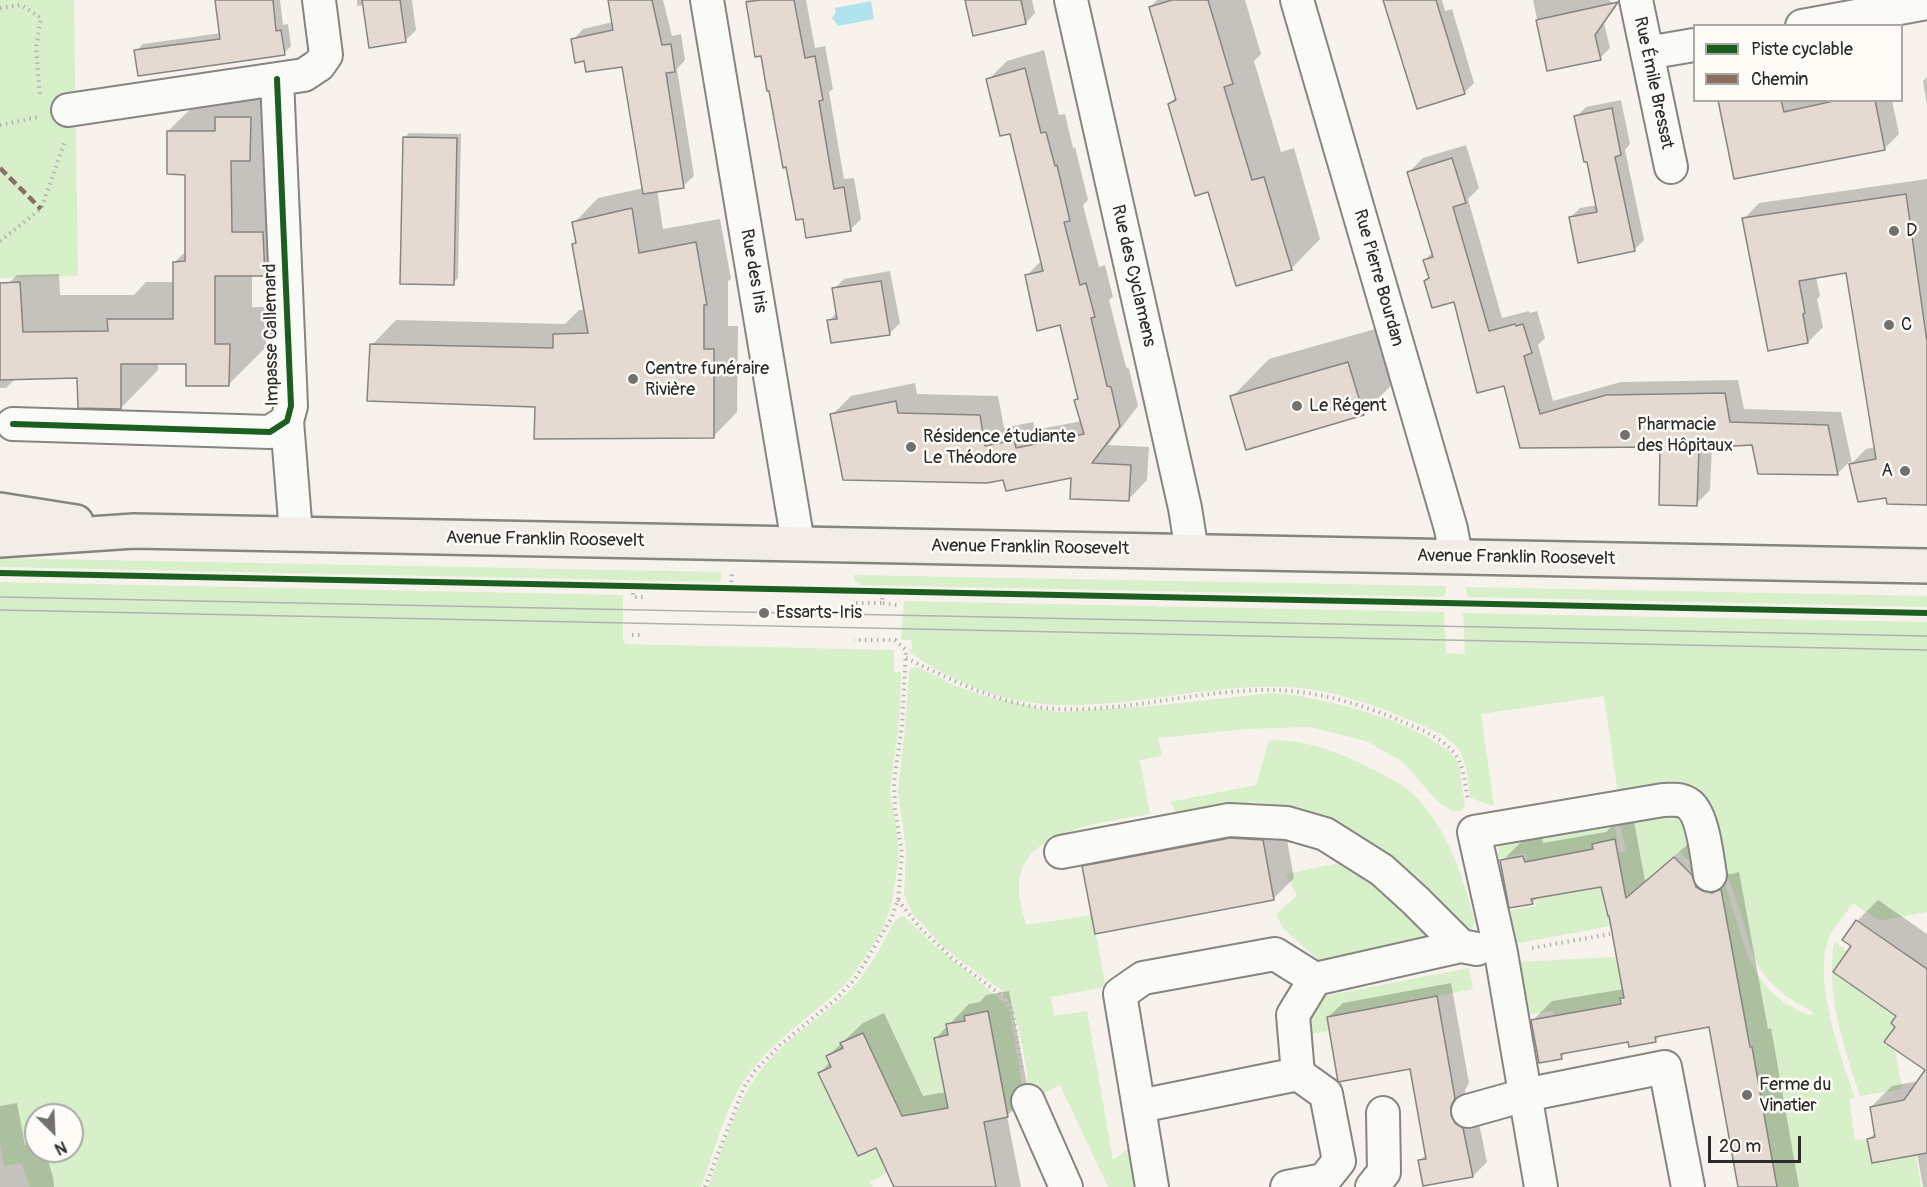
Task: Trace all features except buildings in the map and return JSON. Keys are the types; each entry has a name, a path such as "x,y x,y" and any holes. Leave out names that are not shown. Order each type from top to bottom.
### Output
{"main road":[{"name":"Avenue Franklin Roosevelt","path":"0,510 134,531"},
{"name":"Avenue Franklin Roosevelt","path":"0,540 134,531 1927,567"}],"street":[{"path":"68,110 304,75 319,65 326,55 319,0"},
{"name":"Rue des Iris","path":"707,0 798,543"},
{"name":"Rue des Cyclamens","path":"1071,0 1185,508 1192,552"},
{"name":"Rue Pierre Bourdan","path":"1297,0 1451,529 1456,557"},
{"name":"Rue Émile Bressat","path":"1636,0 1671,167"},
{"path":"1813,24 1927,3"},
{"path":"1647,53 1693,45"},
{"name":"Impasse Callemard","path":"13,424 270,432 287,421 291,406 277,79"},
{"path":"287,421 296,534"},
{"path":"1541,1187 1501,953 1474,832 1678,799 1688,803 1695,810 1700,821 1710,875"},
{"path":"1061,852 1229,820 1287,823 1325,834 1382,870 1461,946"},
{"path":"1152,1187 1120,994 1143,978 1275,954 1315,979 1461,946 1501,953"},
{"path":"1298,1074 1293,1015 1315,979"},
{"path":"1468,1112 1525,1095 1665,1067 1688,1187"},
{"path":"1140,1106 1298,1074 1326,1094 1339,1161 1324,1180 1287,1187"},
{"path":"1028,1101 1066,1187"},
{"path":"1372,1187 1384,1172 1383,1113"}],"path":[{"path":"0,8 21,5 41,18 36,47 40,101 68,110"},
{"path":"0,126 68,110"},
{"path":"0,241 41,209 65,140 68,110"},
{"path":"731,588 732,572"},
{"path":"621,586 644,587"},
{"path":"633,586 633,597 644,597"},
{"path":"720,588 743,588"},
{"path":"872,591 895,592"},
{"path":"882,603 883,592"},
{"path":"856,603 897,604"},
{"path":"632,634 644,635"},
{"path":"705,1187 744,1087 755,1071 780,1045 836,999 855,979 880,940 898,900 902,839 895,808 894,782 902,725 906,650 896,640 854,640"},
{"path":"906,658 955,682 990,695 1055,709 1148,703 1272,690 1301,692 1377,711 1430,734 1451,748 1459,759 1464,773 1474,832"},
{"path":"898,900 928,936 953,959 998,991 1009,1004 1028,1101"},
{"path":"1501,953 1610,934"}],"green space":[{"path":"0,0 74,0 78,276 0,278"},
{"path":"0,558 721,572 721,580 718,582 0,567"},
{"path":"854,575 1446,586 1446,594 1442,597 862,585 855,582"},
{"path":"0,582 623,595 625,644 894,650 894,672 901,672 900,713 890,791 899,858 891,907 881,932 845,985 772,1047 747,1076 727,1115 701,1187 30,1187 21,1163 4,1166 0,1143"},
{"path":"1466,587 1927,596 1927,607 1470,597 1467,596"},
{"path":"904,601 1444,612 1446,653 1465,654 1463,613 1927,622 1927,912 1879,921 1853,903 1829,938 1824,975 1830,1018 1855,1098 1849,1099 1855,1140 1867,1139 1872,1163 1916,1155 1921,1187 1777,1187 1723,902 1726,900 1722,895 1715,862 1756,971 1776,996 1809,1015 1813,1012 1787,997 1770,982 1754,958 1718,849 1713,850 1700,787 1619,801 1604,696 1481,714 1494,806 1470,798 1463,758 1456,746 1446,737 1384,710 1326,692 1300,688 1239,688 1117,703 1056,705 1018,700 980,690 945,674 912,654 909,650 912,649 911,640 901,640"},
{"path":"917,667 956,686 989,697 1056,712 1151,706 1272,693 1301,696 1346,706 1391,720 1424,735 1450,752 1456,760 1460,770 1465,806 1461,811 1452,811 1437,801 1403,762 1366,741 1310,727 1246,729 1158,738 1162,756 1140,760 1150,814 1113,820 1070,831 1035,851 1024,866 1019,885 1026,925 1092,915 1106,987 1051,997 1054,1016 1087,1011 1113,1160 1133,1145 1141,1187 1108,1187 1060,1085 1031,1100 1018,1027 1014,1013 1001,990 944,948 912,913 904,894 906,849 898,792 909,671"},
{"path":"1269,740 1304,743 1336,753 1387,777 1414,795 1436,823 1453,854 1475,923 1471,930 1467,931 1309,813 1298,809 1252,802 1183,815 1175,811 1170,802 1256,785"},
{"path":"1678,810 1701,872 1679,852 1621,904 1624,888 1618,853 1626,851 1618,815"},
{"path":"1613,817 1618,842 1616,843 1615,839 1593,849 1527,861 1525,853 1497,859 1499,847 1506,839"},
{"path":"1352,862 1440,936 1321,963 1282,927 1276,914 1297,896 1286,874"},
{"path":"1601,887 1602,892 1605,891 1611,926 1513,944 1507,911 1536,906 1535,898"},
{"path":"901,916 1004,1002 1010,1013 1025,1103 1007,1112 988,1011 964,1016 965,1021 946,1024 948,1035 935,1038 948,1108 902,1116 863,1033 841,1043 843,1048 826,1056 831,1067 818,1073 858,1156 883,1145 898,1153 882,1160 888,1173 870,1182 873,1187 708,1187 737,1111 761,1070 789,1040 851,989 872,961 895,921"},
{"path":"1834,941 1847,951 1833,972 1896,1016 1891,1023 1895,1027 1885,1042 1895,1050 1902,1089 1860,1096 1842,1039 1834,1001 1832,962"},
{"path":"1616,957 1624,998 1620,998 1621,1004 1554,1016 1553,1011 1527,1015 1516,962"},
{"path":"1469,968 1473,989 1327,1017 1329,1031 1305,1035 1307,1018 1320,997"}],"water":[{"path":"871,1 874,19 838,26 832,18 836,12 835,8"}],"tram line":[{"path":"0,597 1927,636"},
{"path":"0,610 1927,650"}],"marked path":[{"path":"0,168 41,209"}],"cycle path":[{"path":"13,424 270,432 287,421 291,406 277,79"},
{"path":"0,573 1927,613"}],"place":[{"name":"D","path":"1894,231"},
{"name":"C","path":"1889,325"},
{"name":"Centre funéraire Rivière","path":"633,379"},
{"name":"Le Régent","path":"1297,406"},
{"name":"Pharmacie des Hôpitaux","path":"1625,435"},
{"name":"Résidence étudiante Le Théodore","path":"911,447"},
{"name":"A","path":"1905,471"},
{"name":"Essarts-Iris","path":"764,613"},
{"name":"Ferme du Vinatier","path":"1747,1095"}]}
